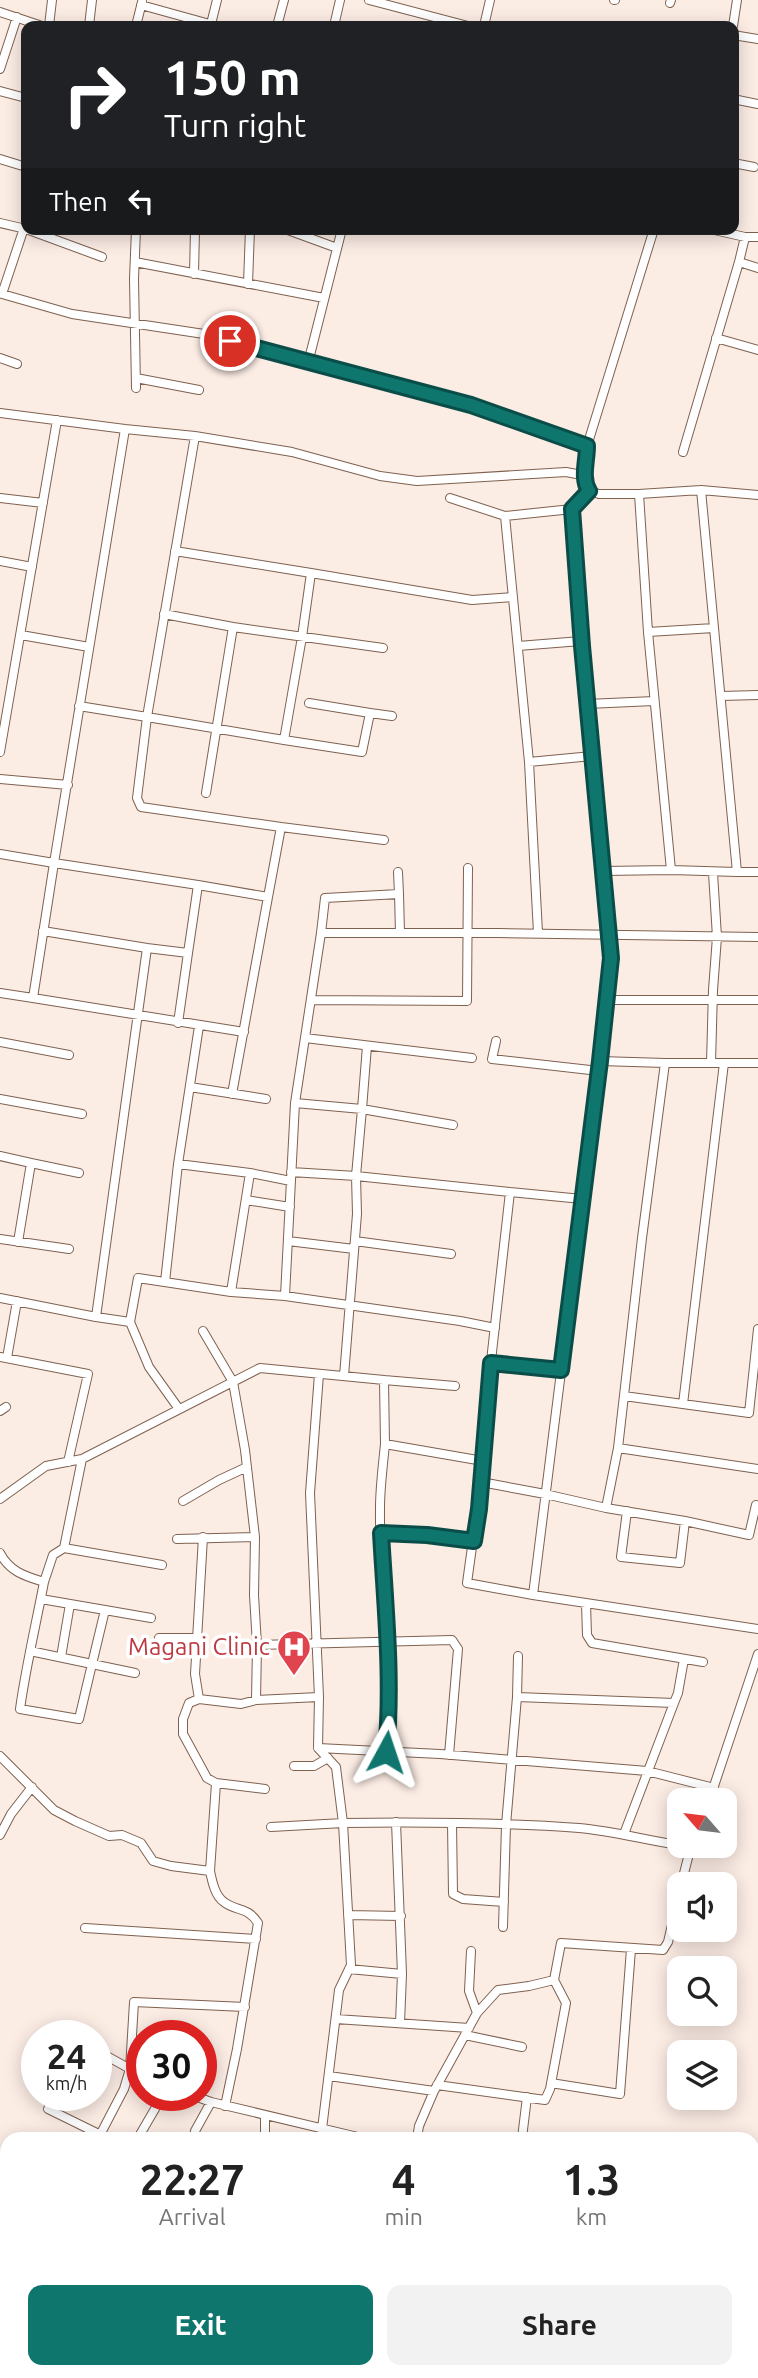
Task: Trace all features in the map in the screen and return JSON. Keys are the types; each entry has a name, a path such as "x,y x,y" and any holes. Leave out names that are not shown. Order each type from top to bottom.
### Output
{"street":[{"path":"50,21 52,0"},
{"path":"90,21 92,0"},
{"path":"214,21 217,0"},
{"path":"278,21 284,0"},
{"path":"335,21 340,0"},
{"path":"369,0 449,21"},
{"path":"486,21 490,0"},
{"path":"734,21 737,0"},
{"path":"137,21 142,3 201,21"},
{"path":"0,12 26,21"},
{"path":"0,69 17,18"},
{"path":"739,36 758,39"},
{"path":"0,91 21,97"},
{"path":"739,100 758,104"},
{"path":"0,159 21,165"},
{"path":"739,164 754,167"},
{"path":"0,223 21,228"},
{"path":"23,235 1,297 72,314 204,334 471,405 587,449"},
{"path":"42,235 102,257"},
{"path":"136,235 136,383 199,390"},
{"path":"194,274 195,235"},
{"path":"248,284 250,235"},
{"path":"301,235 337,248"},
{"path":"308,363 340,235"},
{"path":"589,491 584,477 587,449 652,235"},
{"path":"736,235 758,237"},
{"path":"683,452 745,237"},
{"path":"135,262 324,298"},
{"path":"739,262 758,268"},
{"path":"716,338 758,350"},
{"path":"0,358 17,365"},
{"path":"0,413 195,436 292,452 380,476 417,481 566,472 584,477"},
{"path":"0,752 57,421"},
{"path":"33,998 125,429"},
{"path":"195,436 147,717 137,798 141,807 384,840"},
{"path":"589,491 599,494 639,494 701,490 758,495"},
{"path":"701,490 737,872"},
{"path":"450,498 505,516 572,509 589,491"},
{"path":"639,494 648,632 671,870"},
{"path":"0,498 43,503"},
{"path":"533,1595 611,958 581,641 572,509"},
{"path":"505,516 529,762 538,933"},
{"path":"175,551 472,600 513,597"},
{"path":"0,561 32,567"},
{"path":"284,740 311,573"},
{"path":"164,614 233,627 383,648"},
{"path":"206,793 233,627"},
{"path":"648,632 714,628"},
{"path":"21,635 89,647"},
{"path":"518,646 581,641"},
{"path":"720,696 758,695"},
{"path":"587,704 654,701"},
{"path":"309,704 392,716"},
{"path":"79,706 362,752 370,713"},
{"path":"529,762 592,756"},
{"path":"0,779 68,785"},
{"path":"232,1094 281,827"},
{"path":"0,853 268,897"},
{"path":"311,1000 467,1001 468,868"},
{"path":"604,871 758,872"},
{"path":"398,872 400,933"},
{"path":"711,1063 717,937 713,873"},
{"path":"178,1023 198,885"},
{"path":"285,1296 295,1104 325,898 399,894"},
{"path":"43,931 188,953"},
{"path":"321,933 758,937"},
{"path":"96,1317 146,947"},
{"path":"0,993 244,1032"},
{"path":"606,1000 758,1000"},
{"path":"165,1282 178,1164 199,1026"},
{"path":"305,1038 472,1058"},
{"path":"496,1041 492,1059 599,1070"},
{"path":"0,1042 69,1055"},
{"path":"344,1376 367,1046"},
{"path":"600,1061 758,1063"},
{"path":"606,1508 618,1448 665,1063"},
{"path":"683,1404 724,1063"},
{"path":"190,1087 266,1099"},
{"path":"0,1099 82,1114"},
{"path":"295,1104 362,1109 453,1125"},
{"path":"0,1156 79,1173"},
{"path":"18,1242 31,1163"},
{"path":"178,1164 250,1173 356,1177 582,1199"},
{"path":"230,1292 250,1173"},
{"path":"510,1192 481,1482 467,1583 758,1629"},
{"path":"246,1200 290,1207"},
{"path":"0,1239 69,1249"},
{"path":"288,1241 451,1254"},
{"path":"179,1409 149,1367 130,1322 138,1278 230,1292 350,1305 495,1328"},
{"path":"0,1298 130,1322"},
{"path":"17,1301 3,1357 88,1374 68,1462"},
{"path":"624,1396 753,1413 758,1329"},
{"path":"203,1331 233,1382 247,1467 255,1537 257,1700"},
{"path":"491,1363 561,1370"},
{"path":"0,1499 46,1466 82,1459 260,1368 455,1386"},
{"path":"319,1374 310,1493 319,1696 318,1748 336,1767 343,1823 351,1965 340,1990 322,2129"},
{"path":"384,1380 385,1444 380,1508 386,1641 386,1752"},
{"path":"385,1444 483,1461"},
{"path":"618,1448 758,1469"},
{"path":"64,1548 82,1459"},
{"path":"183,1501 247,1467"},
{"path":"481,1482 749,1535 756,1506"},
{"path":"627,1511 621,1557 680,1563 685,1521"},
{"path":"381,1533 474,1541"},
{"path":"199,1699 195,1674 203,1537"},
{"path":"177,1539 255,1537"},
{"path":"105,1610 79,1719 20,1709 44,1582 53,1555 64,1548 162,1565"},
{"path":"0,1553 10,1569 44,1582"},
{"path":"41,1599 151,1618"},
{"path":"586,1603 587,1635 593,1643 703,1662"},
{"path":"61,1657 71,1604"},
{"path":"159,1638 196,1638"},
{"path":"257,1644 452,1640 458,1649 449,1755"},
{"path":"30,1651 135,1673"},
{"path":"318,1748 647,1770 714,1788 758,1654"},
{"path":"503,1927 506,1825 518,1656"},
{"path":"624,1833 678,1693 684,1659"},
{"path":"265,1788 216,1783 207,1778 183,1734 183,1719 189,1703 199,1699 241,1704 257,1700 319,1696"},
{"path":"517,1697 674,1703"},
{"path":"0,1756 54,1810 109,1836 122,1835 141,1843 153,1861 210,1871"},
{"path":"294,1766 314,1766 328,1758"},
{"path":"216,1783 210,1871 214,1888 223,1902 252,1914 258,1923 245,2007 225,2106"},
{"path":"0,1835 11,1814 32,1787"},
{"path":"396,1822 401,1916 400,2023"},
{"path":"271,1827 396,1822 506,1825 579,1828 624,1833 667,1842"},
{"path":"452,1823 453,1894 463,1899 504,1902"},
{"path":"348,1915 401,1916"},
{"path":"85,1928 256,1939"},
{"path":"329,2076 545,2100 566,2003 554,1980 561,1943 659,1951 666,1947 667,1942"},
{"path":"551,2082 620,2094 631,1949"},
{"path":"471,1951 469,1991 477,2013"},
{"path":"349,1969 402,1974"},
{"path":"418,2132 435,2088 477,2013 498,1990 554,1980"},
{"path":"133,2020 134,2002 245,2007"},
{"path":"336,2019 467,2031 522,2047"},
{"path":"106,2132 126,2083"},
{"path":"523,2132 527,2097"},
{"path":"217,2104 335,2132"},
{"path":"52,2111 94,2132"},
{"path":"141,2132 154,2111"},
{"path":"195,2132 206,2111"},
{"path":"265,2115 265,2132"}],"place":[{"name":"Magani Clinic","path":"294,1677"}],"route":[{"path":"230,341 471,405 587,446 584,477 589,491 572,509 611,958 561,1370 491,1363 474,1541 381,1533 388,1668 386,1752"}]}
